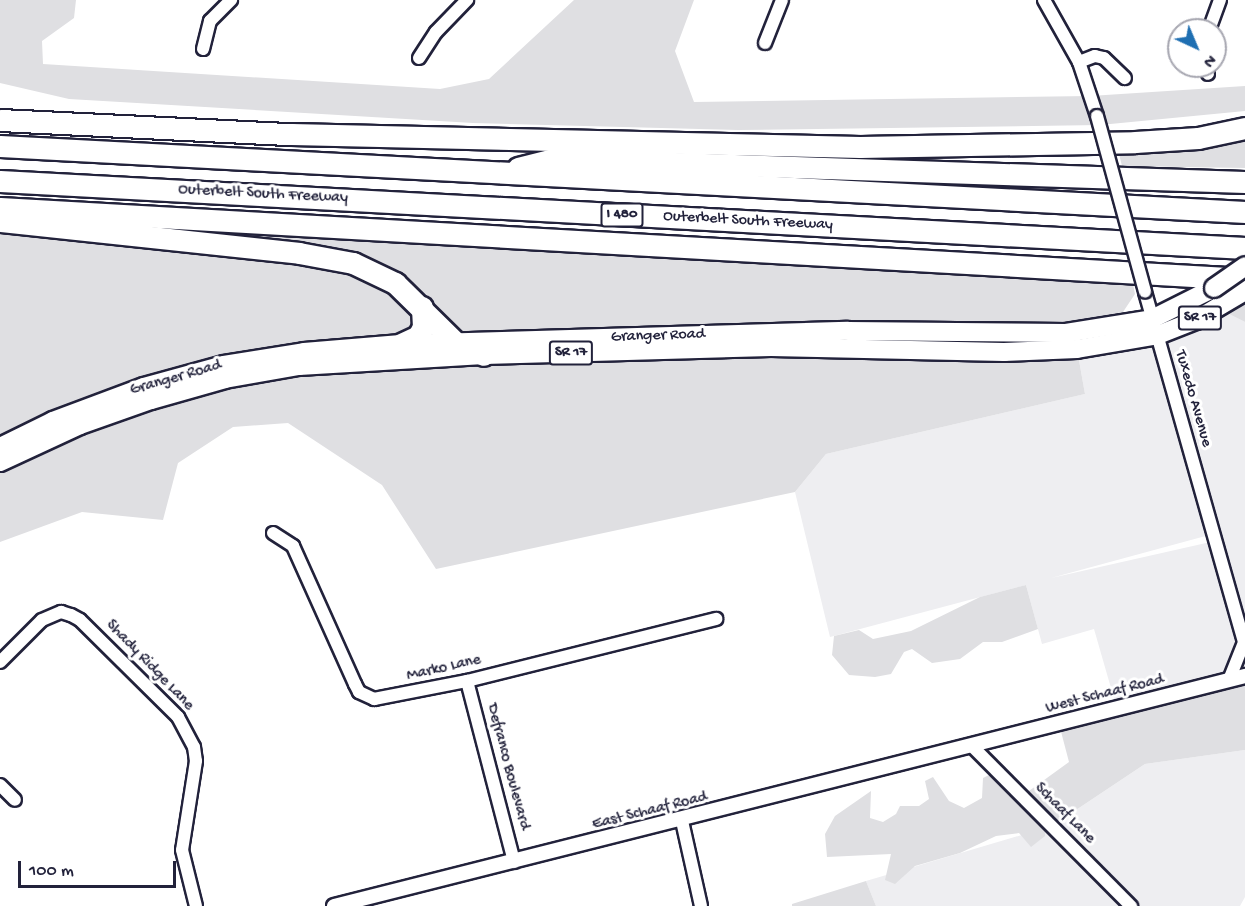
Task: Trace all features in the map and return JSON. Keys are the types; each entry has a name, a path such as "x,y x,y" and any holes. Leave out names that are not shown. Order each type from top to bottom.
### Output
{"highway":[{"path":"0,120 291,134 860,147 1135,142 1198,138 1245,128"},
{"name":"Outerbelt South Freeway","path":"0,146 1245,212"},
{"path":"497,174 555,159 1245,182"},
{"name":"Outerbelt South Freeway","path":"0,180 1245,248"},
{"path":"0,208 1243,288"},
{"path":"0,221 326,257 386,278 422,307 456,343 484,355"},
{"path":"401,344 418,336 423,327 422,307"}],"main road":[{"name":"Granger Road","path":"0,462 111,413 225,379 338,362 484,355 793,347 1004,352 1097,347 1155,327 1245,266"},
{"name":"Granger Road","path":"0,447 91,406 188,374 304,352 401,344 848,331 1066,333 1155,327 1196,320 1243,288"}],"street":[{"path":"203,49 210,21 231,0"},
{"path":"419,58 436,32 467,0"},
{"path":"765,43 782,0"},
{"name":"Tuxedo Avenue","path":"1044,0 1079,62 1097,116 1245,641"},
{"path":"1213,18 1220,0"},
{"path":"1079,62 1095,56 1104,58 1125,78"},
{"name":"Marko Lane","path":"273,533 293,546 359,692 384,700 716,618"},
{"name":"Shady Ridge Lane","path":"0,662 42,620 62,612 80,620 178,717 191,739 196,761 182,850 196,906"},
{"path":"1229,680 1245,641"},
{"name":"West Schaaf Road","path":"972,746 1245,676"},
{"name":"Defranco Boulevard","path":"467,681 514,862"},
{"name":"East Schaaf Road","path":"334,906 972,746"},
{"name":"Schaaf Lane","path":"972,746 1131,906"},
{"path":"0,785 15,800"},
{"path":"682,820 701,906"}],"shaded area":[{"path":"0,0 76,0 74,18 42,41 43,64 440,89 489,79 574,0 694,0 675,51 694,102 1090,96 1245,86 1245,111 1100,125 738,130 473,123 69,99 0,83"},
{"path":"1245,137 1245,168 1122,166 1118,150"},
{"path":"0,221 326,257 418,302 418,336 344,347 0,447"},
{"path":"159,228 1133,284 1135,294 1123,312 1066,322 909,321 645,327 517,334 457,333 403,280"},
{"path":"1245,291 1245,322 1217,308"},
{"path":"1217,308 1245,322 1245,676 1117,709 1094,629 1042,644 1026,585 830,637 795,492 826,454 1085,394 1077,349","holes":["1213,534 1215,541 1051,578"]},
{"path":"1077,349 1085,394 826,454 795,492 436,569 382,485 288,423 233,427 178,463 163,520 82,512 0,542 0,462 42,441 299,366"},
{"path":"1026,585 1038,629 1002,642 983,642 960,659 932,663 912,649 904,652 891,674 875,677 849,675 832,655 834,636 859,630 873,639 911,631 980,597"},
{"path":"1245,676 1245,750 1145,764 1052,826 1022,796 1069,762 1059,724"},
{"path":"1245,750 1245,897 1240,906 876,906 866,881 1052,826 1145,764"},
{"path":"991,774 1045,828 1045,836 1031,847 1019,833 996,836 960,853 915,866 895,884 885,880 891,854 827,857 825,834 835,816 871,791 870,818 883,822 896,814 900,806 919,806 929,799 925,781 933,777 949,801 964,808 982,798 983,778"},
{"path":"866,881 876,906 792,906 792,904"}]}
